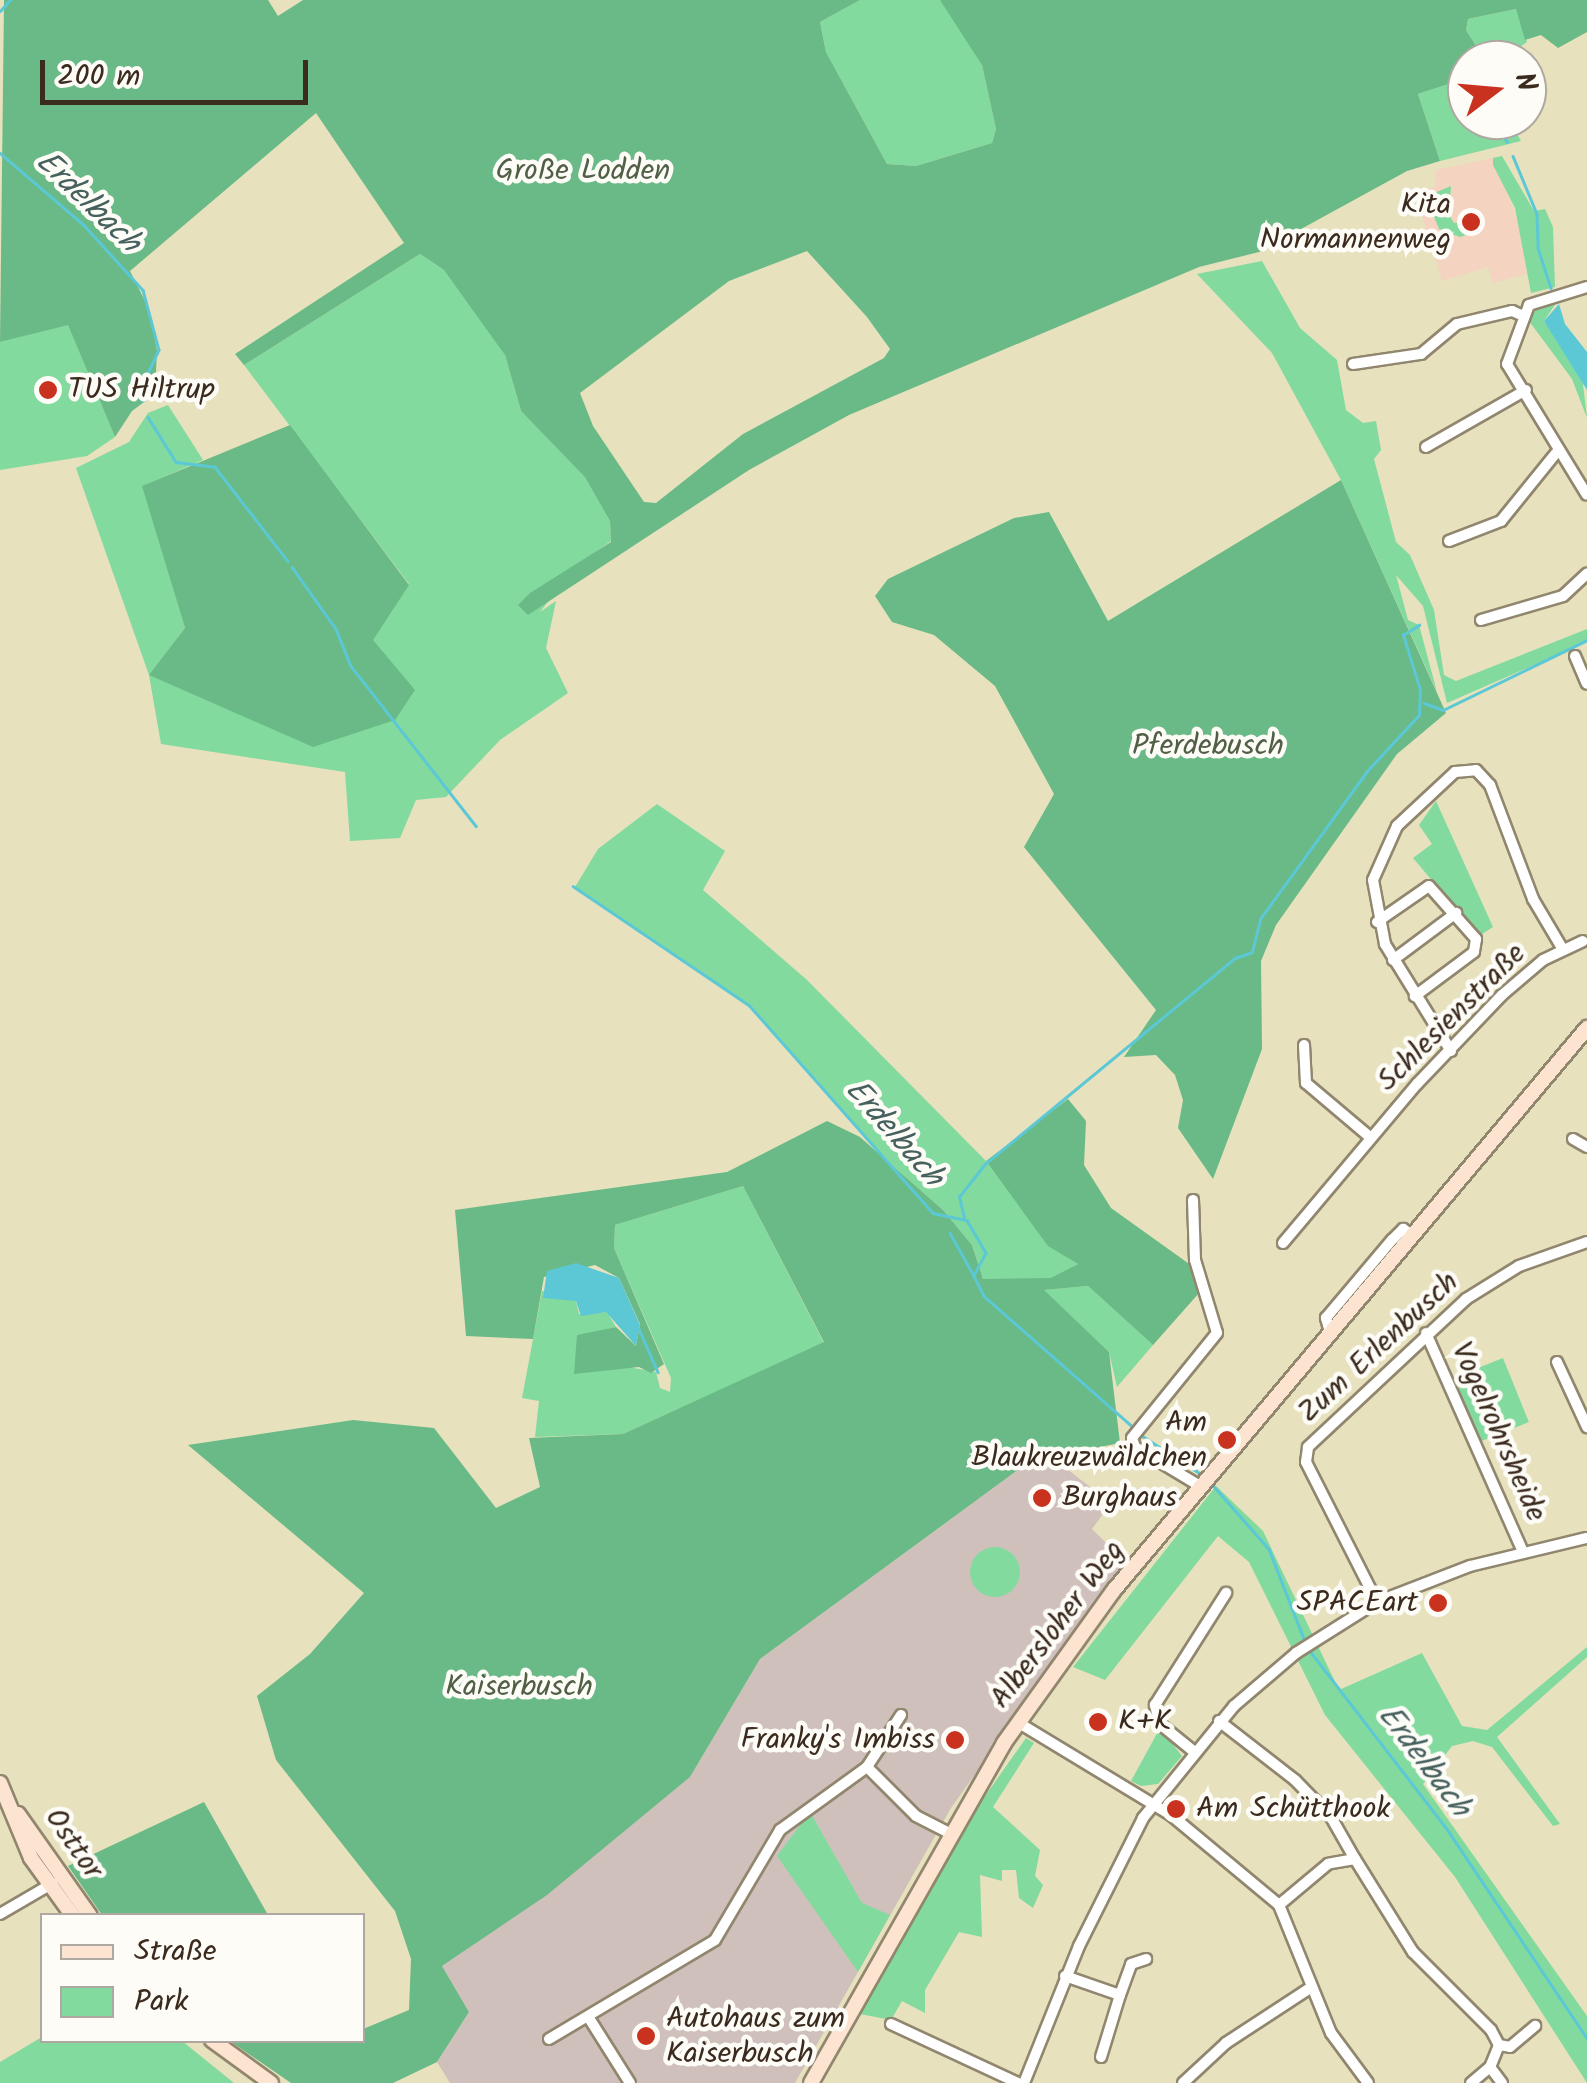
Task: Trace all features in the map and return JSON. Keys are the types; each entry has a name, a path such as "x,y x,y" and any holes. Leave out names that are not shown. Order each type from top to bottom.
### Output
{"main road":[{"name":"Albersloher Weg","path":"811,2083 950,1834 1019,1722 1114,1590 1587,1028"},
{"name":"Osttor","path":"0,1784 48,1886 70,1913"},
{"name":"Osttor","path":"10,1804 88,1913"},
{"path":"216,2043 271,2083"}],"street":[{"path":"1587,287 1530,305 1508,364 1526,390 1556,453 1587,495"},
{"path":"1352,364 1395,362 1421,354 1457,324 1512,311 1524,316"},
{"path":"1426,447 1526,390"},
{"path":"1449,541 1501,521 1556,453"},
{"path":"1480,620 1563,596 1587,574"},
{"path":"1575,656 1587,684"},
{"path":"1451,1052 1394,960 1377,922 1372,880 1384,845 1442,781 1474,769 1496,796 1533,899 1562,948"},
{"path":"1377,922 1430,886 1456,914 1477,948 1416,996"},
{"path":"1394,960 1456,914"},
{"name":"Schlesienstraße","path":"1284,1242 1371,1138 1502,995 1562,948 1583,942 1587,958"},
{"path":"1304,1045 1306,1083 1371,1138"},
{"path":"1573,1139 1587,1147"},
{"path":"1193,1200 1195,1260 1217,1333 1132,1438 1135,1447 1204,1482"},
{"name":"Zum Erlenbusch","path":"1377,1602 1304,1455 1426,1333 1490,1282 1587,1242"},
{"name":"Vogelrohrsheide","path":"1426,1333 1524,1552"},
{"path":"1557,1362 1587,1428"},
{"name":"Vogelrohrsheide","path":"1021,2083 1066,1976 1153,1803 1219,1720 1299,1650 1377,1602 1423,1581 1587,1538"},
{"path":"1192,1750 1160,1724 1155,1705 1226,1593"},
{"path":"550,2039 716,1940 780,1830 867,1767 901,1715"},
{"path":"1219,1720 1296,1780 1331,1817 1413,1952 1499,2045 1510,2047 1535,2026"},
{"path":"1019,1722 1153,1803 1212,1844 1279,1905 1331,2033 1365,2082"},
{"path":"867,1767 916,1816 950,1834"},
{"path":"1279,1905 1328,1864 1355,1859"},
{"path":"0,1914 62,1876"},
{"path":"1101,2057 1132,1964 1146,1959"},
{"path":"1066,1976 1120,1996"},
{"path":"1183,2083 1226,2042 1310,1988"},
{"path":"589,2018 630,2083"},
{"path":"892,2024 1021,2083"},
{"path":"1471,2083 1490,2067 1499,2045"},
{"path":"1490,2067 1502,2083"}],"shaded area":[{"name":"Kita Normannenweg","path":"1493,158 1520,226 1526,274 1493,283 1488,267 1442,281 1415,193 1435,187 1436,170"},
{"path":"1050,1456 1111,1503 1092,1529 1127,1563 951,1808 795,2083 450,2083 437,2062 469,2012 442,1966 547,1894 690,1777 760,1659 1030,1461"}],"green space":[{"name":"Große Lodden","path":"4,0 268,0 278,16 303,0 860,0 820,22 826,52 887,164 916,166 992,143 996,129 982,65 940,0 1587,0 1587,32 1558,48 1541,35 1525,40 1516,9 1468,19 1466,30 1472,40 1447,40 1447,85 1418,94 1440,161 1407,171 1259,252 1199,267 849,415 749,470 528,615 518,605 530,593 611,542 610,521 585,477 521,411 505,355 444,270 420,254 244,365 235,354 404,243 316,113 130,271 149,309 157,350 155,394 132,411 115,437 68,325 0,342","holes":["807,251 867,317 890,349 884,358 743,434 656,503 644,502 593,426 580,393 729,281"]},
{"path":"860,0 940,0 950,9 982,65 996,129 992,143 916,166 887,164 826,52 820,22"},
{"path":"1516,9 1526,40 1472,40 1466,30 1468,19"},
{"path":"1447,85 1447,140 1521,141 1440,161 1418,94"},
{"path":"1502,156 1534,211 1545,209 1553,227 1555,287 1531,293 1515,208 1493,165 1493,158"},
{"path":"1451,186 1449,215 1454,223 1465,222 1469,234 1460,237 1439,229 1429,204 1432,194"},
{"path":"420,254 444,270 475,307 505,355 521,411 586,477 610,521 611,541 575,567 540,612 556,601 546,648 568,693 500,740 446,797 416,800 400,838 350,841 345,772 161,744 149,675 76,468 129,442 148,413 168,405 203,460 143,486 185,628 150,675 414,690 372,640 409,584 244,365"},
{"path":"1262,261 1300,328 1337,360 1346,410 1363,423 1376,421 1381,450 1374,459 1396,542 1410,555 1434,610 1444,675 1456,681 1587,629 1587,642 1447,703 1423,606 1396,575 1408,620 1419,625 1437,692 1341,480 1272,353 1197,274"},
{"path":"1556,303 1544,321 1582,376 1587,418 1572,379 1529,321 1538,306"},
{"name":"TUS Hiltrup","path":"68,324 115,437 87,456 0,470 0,342"},
{"path":"290,425 409,585 373,640 415,690 395,720 313,747 149,675 185,628 142,486"},
{"name":"Pferdebusch","path":"1341,480 1446,713 1397,754 1276,925 1261,961 1262,1049 1213,1179 1178,1128 1183,1100 1175,1075 1156,1055 1124,1057 1156,1010 1024,847 1054,794 995,686 934,635 892,622 875,596 888,579 1014,518 1049,512 1108,621"},
{"path":"1436,801 1493,927 1479,936 1413,858 1432,844 1419,825"},
{"path":"657,804 725,851 703,890 807,980 986,1161 1048,1245 1078,1264 1051,1279 983,1279 972,1245 943,1210 892,1165 753,1010 575,887 598,849"},
{"name":"Kaiserbusch","path":"1068,1099 1086,1121 1084,1165 1111,1208 1192,1266 1199,1293 1153,1345 1088,1286 1044,1290 1109,1352 1120,1443 1030,1461 760,1659 690,1777 547,1895 442,1966 469,2012 437,2062 393,2083 291,2083 233,2043 365,2043 365,2028 409,2010 411,1959 395,1911 276,1760 257,1696 310,1654 364,1593 188,1445 353,1420 434,1428 496,1508 540,1487 529,1438 623,1434 824,1342 743,1186 615,1225 614,1248 664,1364 651,1373 639,1367 574,1374 577,1335 616,1327 636,1346 640,1324 619,1278 595,1265 544,1277 533,1339 466,1336 455,1210 727,1172 827,1121 860,1137 943,1210 972,1245 983,1279 1051,1278 1078,1264 1048,1246 986,1161"},
{"path":"743,1186 824,1343 623,1434 535,1437 539,1401 522,1398 542,1291 576,1301 579,1314 607,1312 616,1327 577,1336 628,1367 656,1372 660,1388 670,1392 671,1378 614,1248 615,1225"},
{"path":"1088,1286 1153,1345 1117,1387 1109,1352 1043,1290"},
{"path":"1503,1358 1529,1422 1480,1442 1454,1378"},
{"path":"1216,1486 1263,1531 1339,1690 1422,1653 1462,1726 1487,1730 1587,1647 1587,1657 1497,1737 1560,1824 1553,1826 1492,1747 1473,1741 1452,1746 1423,1784 1587,2016 1587,2083 1455,1877 1325,1715 1249,1562 1218,1536 1105,1680 1073,1667"},
{"path":"995,1547 1013,1554 1020,1572 1013,1590 995,1597 977,1590 970,1572 977,1554"},
{"path":"1160,1728 1182,1756 1158,1784 1141,1786 1131,1781"},
{"path":"1026,1738 1034,1743 993,1807 1040,1850 1035,1876 1043,1885 1033,1908 1019,1898 1016,1870 1002,1870 1002,1881 980,1875 982,1937 959,1932 925,1990 925,2013 902,2001 891,2020 860,2014 966,1823"},
{"path":"204,1802 267,1913 101,1913 68,1866"},
{"path":"810,1812 862,1903 890,1915 858,1972 777,1856"},
{"path":"40,2038 40,2043 184,2043 234,2083 0,2083 0,2062"}],"water":[{"path":"1559,304 1565,324 1587,352 1587,390 1544,321"},
{"path":"576,1263 619,1278 640,1325 636,1346 606,1312 581,1316 576,1301 543,1298 547,1271"}],"waterway":[{"path":"0,11 10,0"},
{"name":"Erdelbach","path":"0,153 84,225 143,290 159,350 140,390 143,401"},
{"path":"1513,156 1537,214 1538,248 1551,288"},
{"name":"Erdelbach","path":"148,417 176,462 215,467 288,561"},
{"name":"Erdelbach","path":"292,567 336,629 351,666 476,826"},
{"path":"964,1218 959,1197 985,1164 1235,958 1252,952 1260,919 1367,771 1419,715 1420,690 1403,635 1419,625"},
{"path":"1424,703 1443,710 1587,640"},
{"name":"Erdelbach","path":"573,886 749,1005 933,1213 967,1220 986,1253 974,1276 984,1296 1132,1426"},
{"path":"950,1233 973,1274"},
{"path":"639,1329 658,1372"},
{"name":"Erdelbach","path":"1141,1435 1201,1474"},
{"name":"Erdelbach","path":"1211,1483 1269,1549 1306,1644"},
{"name":"Erdelbach","path":"1310,1651 1445,1826 1587,2038"}],"place":[{"name":"Kita Normannenweg","path":"1471,222"},
{"name":"TUS Hiltrup","path":"48,390"},
{"name":"Am Blaukreuzwäldchen","path":"1227,1440"},
{"name":"Burghaus","path":"1042,1498"},
{"name":"SPACEart","path":"1438,1603"},
{"name":"K+K","path":"1098,1722"},
{"name":"Franky's Imbiss","path":"955,1740"},
{"name":"Am Schütthook","path":"1176,1809"},
{"name":"Autohaus zum Kaiserbusch","path":"646,2036"}]}
